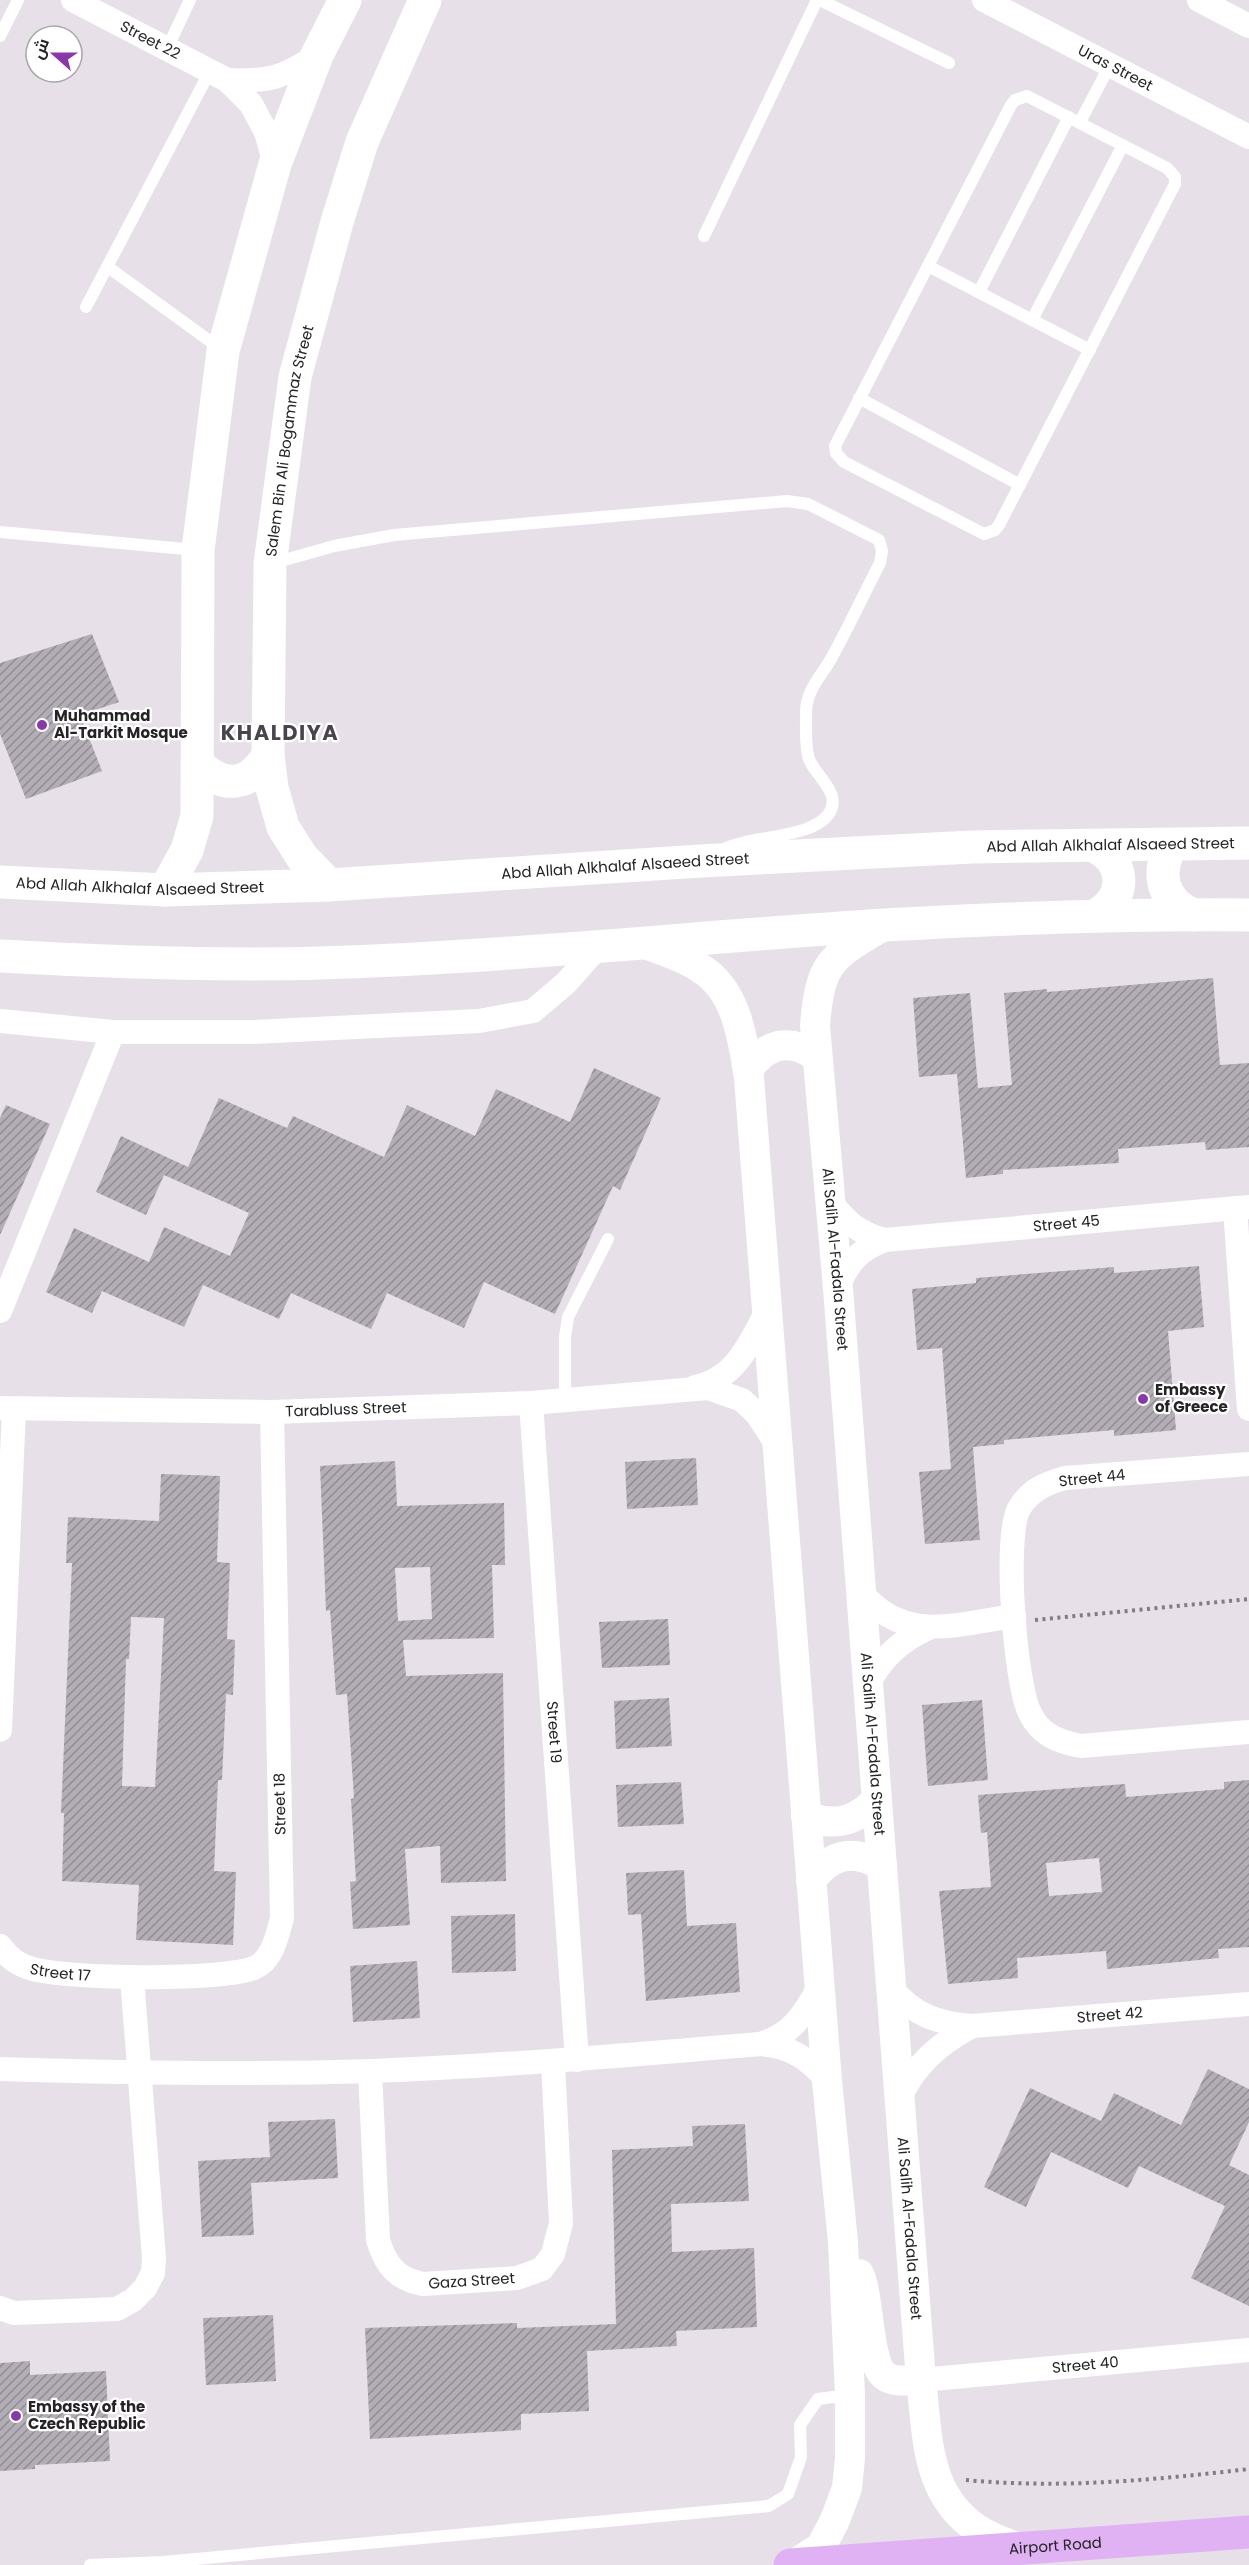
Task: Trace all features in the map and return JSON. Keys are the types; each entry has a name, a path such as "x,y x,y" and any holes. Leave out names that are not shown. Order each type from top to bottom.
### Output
{"highway":[{"name":"Airport Road","path":"791,2565 1249,2532"}],"main road":[{"path":"165,890 187,850 194,827 199,765 198,550 223,351 275,164 317,55 345,0"},
{"name":"Salem Bin Ali Bogammaz Street","path":"329,885 302,856 284,827 272,788 268,755 270,564 295,376 331,244 363,142 425,0"},
{"path":"199,765 211,777 227,782 236,781 245,779 259,770 268,755"},
{"name":"Abd Allah Alkhalaf Alsaeed Street","path":"0,882 165,890 329,885 700,861 972,847 1249,843"},
{"path":"1172,845 1165,857 1162,872 1163,886 1180,909 1192,915"},
{"path":"1096,847 1113,860 1120,881 1113,902 1096,915"},
{"path":"0,956 147,964 321,963 597,948 885,925 1096,915 1249,915"}],"street":[{"name":"Street 22","path":"73,0 219,76 251,104 266,132 275,164"},
{"name":"Uras Street","path":"984,0 1249,137"},
{"path":"1199,0 1246,17"},
{"name":"Street 22","path":"219,76 259,82 290,73 317,55"},
{"name":"Ali Salih Al-Fadala Street","path":"885,925 838,956 823,975 817,994 815,1026 862,1593 921,2380 934,2477 963,2519 983,2533 1020,2549"},
{"path":"645,944 702,968 720,986 734,1010 742,1035 748,1071 826,2081 843,2242 850,2395 847,2488 821,2547 791,2565"},
{"path":"0,1021 113,1032 252,1032 478,1021 532,1011 566,983 597,948"},
{"path":"0,1311 113,1032"},
{"path":"748,1071 765,1050 778,1045 792,1045 806,1049 817,1057"},
{"name":"Street 45","path":"830,1201 852,1226 868,1236 885,1240"},
{"path":"1242,1208 1249,1409"},
{"name":"Street 45","path":"838,1288 852,1259 868,1246 885,1240 1242,1208"},
{"name":"Tarabluss Street","path":"693,1388 709,1384 728,1373 743,1355 768,1309"},
{"name":"Tarabluss Street","path":"7,1408 272,1412 531,1403 708,1388 742,1400 757,1414 778,1447"},
{"name":"Street 19","path":"531,1403 565,2061"},
{"path":"0,1730 7,1408"},
{"name":"Street 18","path":"132,1978 237,1972 255,1967 268,1957 282,1918 272,1412"},
{"name":"Street 44","path":"1249,1464 1065,1478 1046,1484 1032,1493 1020,1507 1012,1524 1015,1619 1024,1698 1030,1714 1050,1737 1064,1743 1081,1746 1249,1732"},
{"path":"862,1593 880,1612 896,1621 928,1628 1015,1619"},
{"path":"868,1684 883,1660 896,1647 928,1628"},
{"path":"806,1816 831,1823 844,1822 868,1810 876,1800"},
{"path":"811,1881 819,1869 830,1860 843,1855 856,1854 882,1866"},
{"name":"Street 17","path":"0,1946 19,1964 34,1970 132,1978"},
{"path":"0,2308 14,2313 117,2309 133,2300 145,2288 153,2273 154,2258 132,1978"},
{"path":"760,2044 777,2039 794,2027 819,1987"},
{"name":"Street 42","path":"890,1987 906,2005 922,2014 939,2021 972,2026 1249,2004"},
{"name":"Street 42","path":"899,2100 908,2080 921,2064 940,2046 972,2026"},
{"path":"0,2069 138,2074 370,2071 565,2061 760,2044 777,2045 795,2052 810,2062 826,2081"},
{"name":"Gaza Street","path":"370,2071 378,2240 384,2259 396,2274 408,2281 423,2284 517,2278 542,2268 553,2254 561,2223 565,2061"},
{"path":"843,2242 864,2285 872,2345 879,2370 886,2377 895,2380 921,2380"},
{"name":"Street 40","path":"921,2380 1249,2350"}],"lane":[{"path":"0,36 18,0"},
{"path":"167,49 190,0"},
{"path":"704,236 818,0 949,63"},
{"path":"979,292 1075,120 1110,65"},
{"path":"86,307 219,76"},
{"path":"1027,96 1075,120 1167,168 1175,177 1175,184 999,525 996,530 984,534 844,462 836,453 835,446 1015,100 1027,96"},
{"path":"1032,320 1123,145"},
{"path":"928,266 1090,351"},
{"path":"108,267 223,351"},
{"path":"859,398 1020,485"},
{"path":"270,564 334,546 394,535 787,501 808,504 879,540 882,551 880,563 831,659 814,683 807,699 809,759 829,789 832,800 830,813 820,823 808,828 735,843 700,861"},
{"path":"0,532 198,550"},
{"path":"565,1399 565,1337 568,1317 608,1239"},
{"path":"90,2565 163,2562 769,2506 788,2494 801,2457 800,2425 818,2399 850,2395"}],"path":[{"path":"1015,1619 1249,1599"},
{"path":"934,2477 1004,2484 1128,2483 1249,2469"}],"building":[{"name":"Muhammad Al-Tarkit Mosque","path":"92,634 119,702 80,715 102,771 26,799 0,734 0,663"},
{"path":"1213,978 1220,1065 1249,1063 1249,1147 1206,1150 1205,1142 1118,1149 1119,1163 1003,1170 1003,1174 966,1178 957,1074 919,1077 913,998 970,993 978,1088 1012,1085 1004,993 1047,989 1047,992"},
{"path":"594,1068 661,1098 620,1190 613,1186 555,1314 484,1282 464,1328 387,1293 371,1329 291,1293 279,1319 203,1285 184,1327 102,1291 92,1313 46,1292 74,1228 149,1262 164,1227 230,1256 249,1213 164,1175 146,1215 96,1192 121,1136 188,1167 219,1098 287,1128 293,1116 384,1157 407,1105 475,1136 496,1089 570,1122"},
{"path":"6,1105 50,1124 0,1235 0,1118"},
{"path":"1199,1266 1204,1327 1168,1331 1176,1430 1114,1436 1114,1430 1004,1440 1004,1444 973,1447 980,1540 925,1544 919,1472 951,1469 942,1348 917,1350 912,1289 976,1283 976,1278 1114,1267 1114,1273"},
{"path":"696,1458 698,1505 627,1509 625,1462"},
{"path":"395,1461 397,1506 504,1503 505,1565 492,1565 494,1638 403,1640 406,1676 503,1673 506,1881 441,1883 440,1846 405,1849 410,1925 353,1929 350,1882 356,1881 351,1799 354,1798 347,1694 336,1695 330,1610 326,1611 320,1466","holes":["430,1567 432,1619 398,1621 395,1568"]},
{"path":"161,1474 220,1476 217,1562 230,1563 227,1639 235,1640 233,1695 226,1694 222,1780 218,1780 214,1871 236,1872 233,1945 136,1940 139,1885 62,1881 64,1813 61,1813 72,1563 66,1563 68,1517 159,1521","holes":["131,1617 164,1618 155,1787 122,1786 126,1659 129,1659"]},
{"path":"668,1619 670,1665 602,1668 599,1622"},
{"path":"669,1698 672,1746 616,1749 614,1701"},
{"path":"982,1700 988,1780 928,1786 922,1705"},
{"path":"1249,1780 1249,1947 1218,1949 1219,1958 1107,1969 1106,1951 1017,1958 1018,1978 948,1984 939,1891 991,1887 987,1832 981,1833 978,1795 1125,1784 1126,1797 1224,1789 1224,1782","holes":["1099,1858 1102,1892 1049,1896 1046,1863"]},
{"path":"681,1782 684,1824 618,1827 616,1785"},
{"path":"684,1870 687,1926 736,1923 740,1992 646,2001 641,1914 628,1915 626,1873"},
{"path":"515,1914 516,1971 452,1973 451,1916"},
{"path":"417,1961 420,2018 353,2022 350,1966"},
{"path":"1208,2069 1249,2089 1249,2122 1229,2165 1249,2175 1249,2306 1191,2278 1225,2206 1139,2166 1128,2188 1051,2152 1026,2207 984,2187 1030,2088 1101,2121 1114,2093 1181,2125"},
{"path":"335,2119 338,2178 251,2183 254,2235 202,2237 198,2161 270,2157 268,2122"},
{"path":"745,2124 749,2201 671,2204 672,2252 754,2248 757,2327 676,2331 677,2346 587,2351 589,2411 521,2414 521,2430 370,2439 365,2328 517,2323 517,2328 616,2324 612,2150 693,2146 692,2126"},
{"path":"273,2315 276,2381 206,2385 203,2318"},
{"path":"30,2361 30,2375 106,2371 110,2461 35,2465 35,2469 0,2471 0,2363"}],"place":[{"name":"Muhammad Al-Tarkit Mosque","path":"42,725"},
{"name":"Embassy of Greece","path":"1143,1399"},
{"name":"Embassy of the Czech Republic","path":"16,2416"}],"district":[{"name":"KHALDIYA","path":"280,733"}]}
